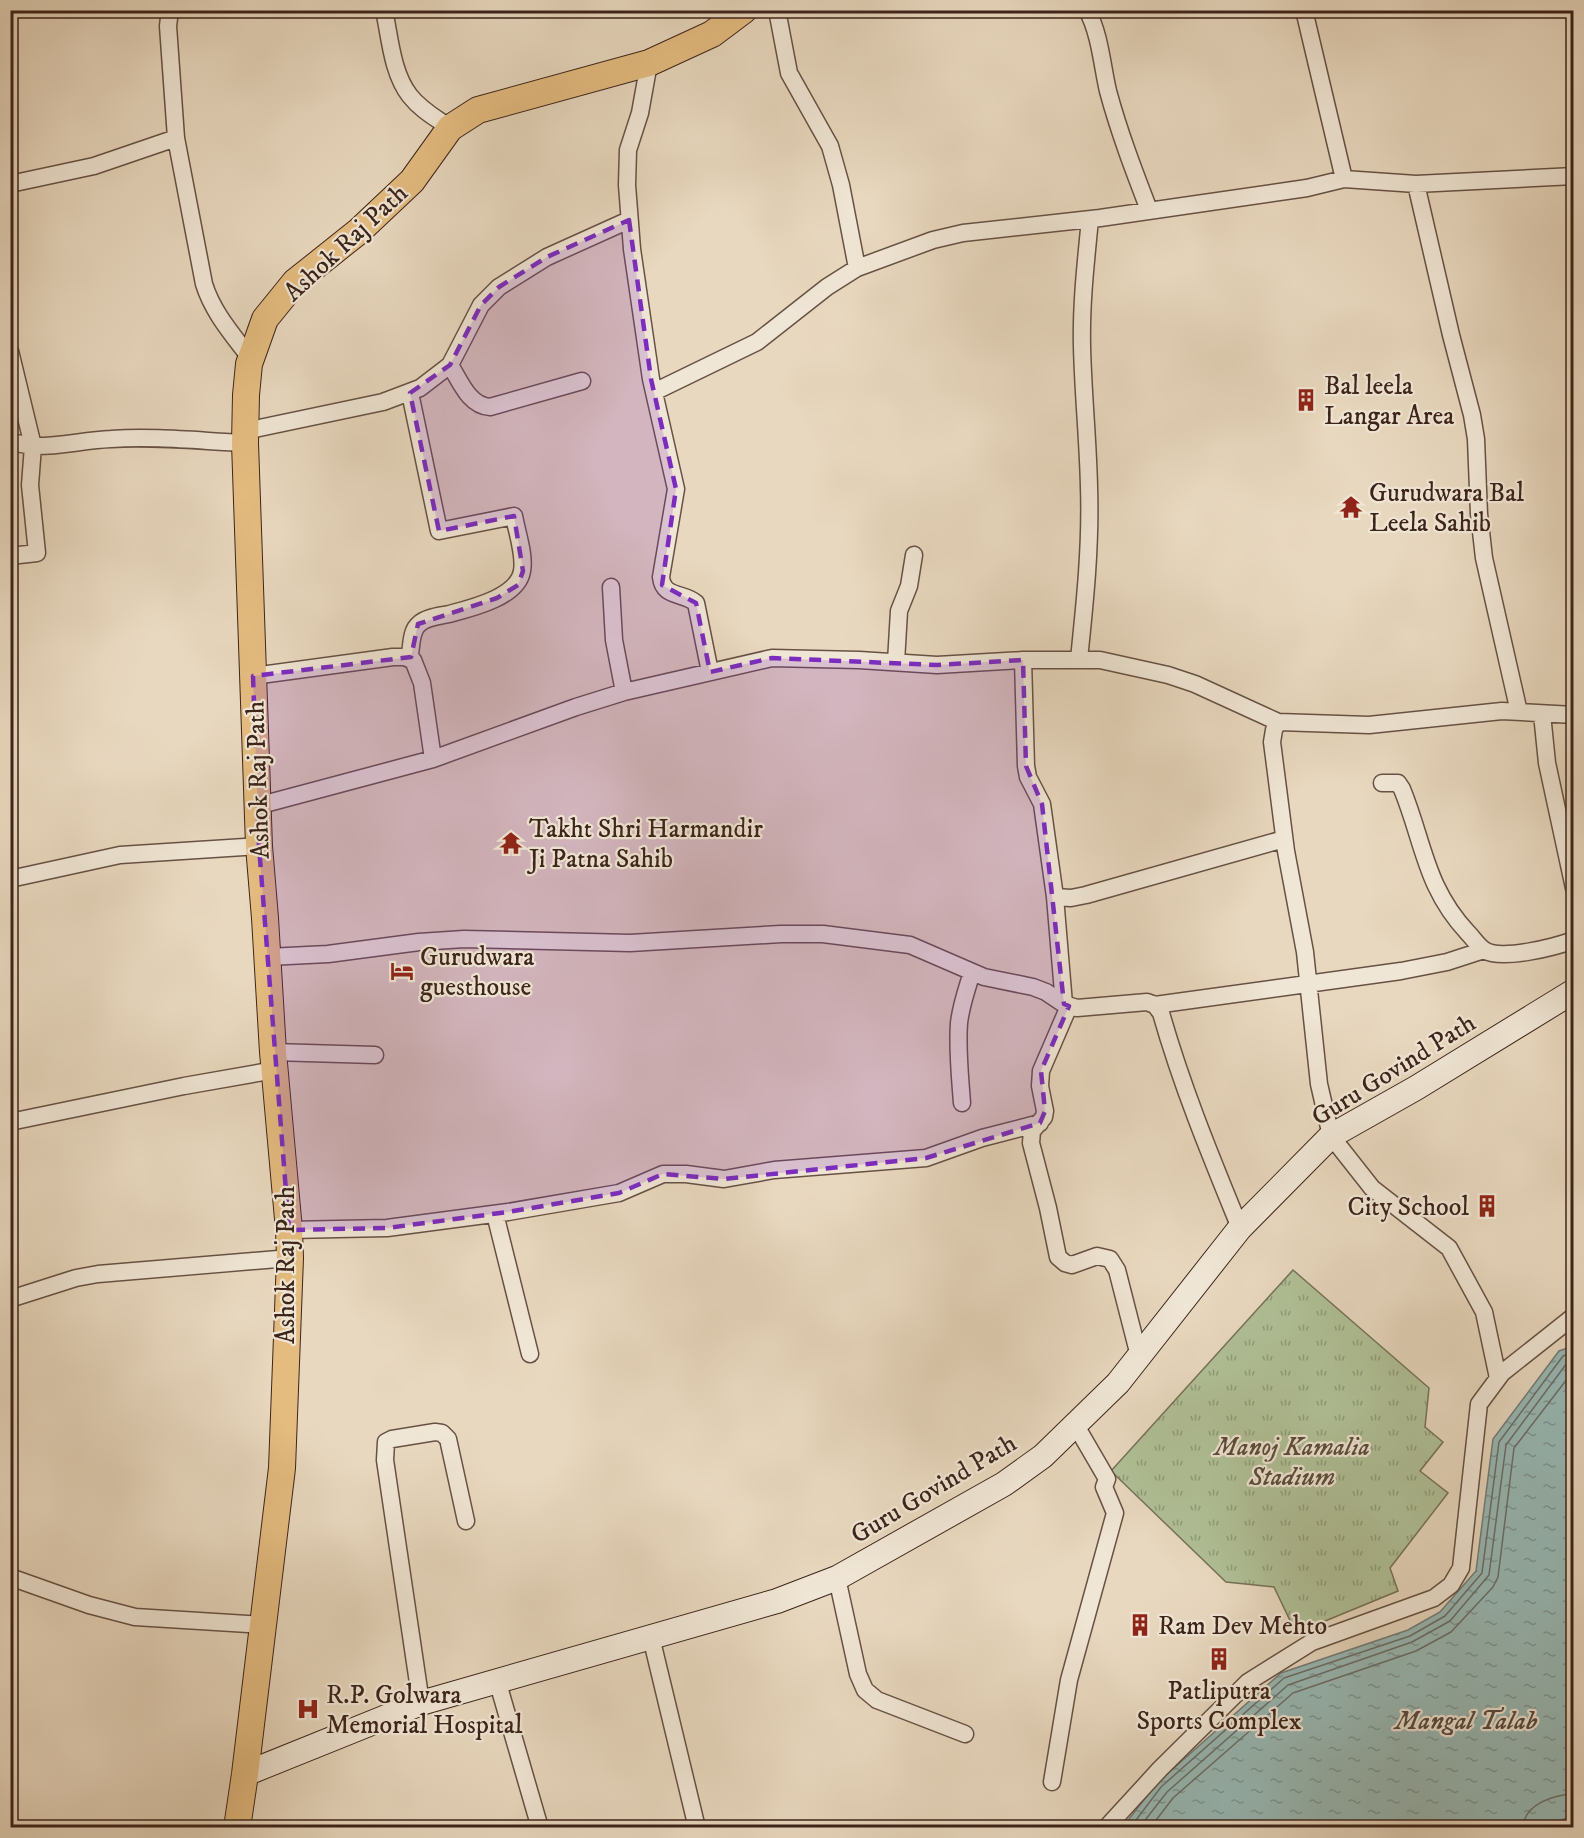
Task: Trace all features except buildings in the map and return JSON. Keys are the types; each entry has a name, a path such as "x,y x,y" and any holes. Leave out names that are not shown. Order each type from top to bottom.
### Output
{"main road":[{"name":"Ashok Raj Path","path":"237,1827 282,1468 290,1258 257,806 245,437 246,395 251,358 266,319 295,282 359,231 412,181 450,128 478,110 649,63 712,34 744,10"}],"street":[{"path":"170,10 168,26 176,138 204,284 209,301 251,358"},
{"path":"384,10 403,85 410,96 427,113 450,128"},
{"path":"777,10 789,73 830,146 841,185 858,268"},
{"path":"1087,10 1116,117 1149,210"},
{"path":"1304,10 1344,178"},
{"path":"649,63 640,113 628,150 627,168 629,220 654,393 676,489 661,577 662,585 668,592 690,598 696,603 710,672"},
{"path":"10,184 94,166 176,138"},
{"path":"654,393 757,342 827,287 858,268 933,240 963,233 1090,219 1306,188 1344,178 1416,184 1574,176"},
{"path":"1416,184 1472,415 1476,439 1479,514 1484,558 1519,712"},
{"path":"1079,659 1084,616 1089,488 1082,346 1083,291 1090,219"},
{"path":"10,442 49,447 122,438 245,437 410,393 436,378 450,365 481,305 499,287 547,257 629,220"},
{"path":"10,351 14,385 33,446 30,485 37,553 10,556"},
{"path":"450,365 474,402 490,407 582,381"},
{"path":"409,659 413,632 418,624 497,598 518,585 523,570 514,516 439,531 410,393"},
{"path":"896,662 899,611 909,586 914,555"},
{"path":"611,587 614,640 624,692"},
{"path":"253,676 393,657 413,660 422,683 434,759"},
{"path":"257,806 434,759 576,706 624,692 772,658 938,665 1079,659 1109,662 1168,675 1215,692 1278,722 1369,725 1479,713 1519,712 1574,716"},
{"path":"1023,660 1026,766 1028,777 1042,804 1055,897 1066,1005 1041,1071 1040,1086 1045,1111 1040,1123 1032,1131 1031,1143 1058,1257 1072,1265 1097,1256 1110,1259 1118,1270 1139,1356"},
{"path":"1542,714 1547,763 1574,888"},
{"path":"1278,722 1272,742 1284,839 1305,952 1319,1084 1331,1136 1372,1188 1449,1248 1484,1312 1498,1378"},
{"path":"1382,783 1398,783 1402,789 1433,883 1453,916 1484,950 1492,953 1517,953 1574,940"},
{"path":"1055,897 1071,898 1086,895 1284,839"},
{"path":"10,879 120,855 259,846"},
{"path":"268,957 328,954 420,942 464,939 630,944 801,933 910,945 984,977 1033,987 1046,992 1066,1005 1089,1008 1147,1002 1155,1005 1393,973 1447,962 1484,950"},
{"path":"962,1103 958,1049 959,1021 972,972"},
{"name":"Guru Govind Path","path":"245,1774 421,1703 777,1601 837,1578 1004,1484 1043,1456 1118,1383 1240,1228 1331,1136 1416,1088 1574,991"},
{"path":"1155,1005 1161,1013 1198,1126 1240,1228"},
{"path":"10,1122 184,1086 274,1061 375,1055"},
{"path":"289,1230 387,1228 495,1214 619,1193 663,1174 686,1174 724,1179 774,1170 926,1158 982,1138 1040,1123"},
{"path":"495,1214 530,1354"},
{"path":"10,1299 76,1278 98,1274 290,1258"},
{"path":"1106,1827 1160,1769 1248,1682 1312,1642 1434,1598 1451,1585 1461,1568 1479,1404 1502,1373 1574,1316"},
{"path":"1052,1782 1069,1680 1115,1513 1104,1487 1107,1479 1075,1424"},
{"path":"421,1703 385,1460 386,1442 435,1431 442,1433 448,1439 466,1521"},
{"path":"10,1577 88,1605 135,1617 263,1625"},
{"path":"837,1578 858,1674 865,1690 877,1700 965,1734"},
{"path":"651,1637 697,1827"},
{"path":"497,1680 540,1827"}],"highlighted area":[{"path":"629,220 651,379 676,489 662,585 696,603 710,672 772,658 937,665 1023,660 1026,766 1042,804 1064,1004 1069,1006 1041,1071 1045,1111 1040,1123 926,1158 724,1179 663,1174 619,1193 508,1212 387,1228 289,1230 259,846 253,676 411,657 418,624 497,598 518,585 523,571 514,516 439,531 410,393 450,365 481,305 499,287 547,257"}],"green space":[{"name":"Manoj Kamalia Stadium","path":"1293,1270 1429,1388 1425,1427 1443,1442 1420,1471 1448,1493 1390,1568 1398,1591 1296,1633 1274,1587 1226,1582 1111,1471"}],"water":[{"name":"Mangal Talab","path":"1573,1346 1573,1816 1537,1828 1122,1828 1157,1783 1281,1673 1408,1630 1440,1612 1476,1571 1493,1439 1559,1351"}],"place":[{"name":"Bal leela Langar Area","path":"1306,400"},
{"name":"Gurudwara Bal Leela Sahib","path":"1351,507"},
{"name":"Takht Shri Harmandir Ji Patna Sahib","path":"511,843"},
{"name":"Gurudwara guesthouse","path":"402,971"},
{"name":"City School","path":"1487,1206"},
{"name":"Ram Dev Mehto","path":"1140,1625"},
{"name":"Patliputra Sports Complex","path":"1219,1659"},
{"name":"R.P. Golwara Memorial Hospital","path":"308,1709"}]}
